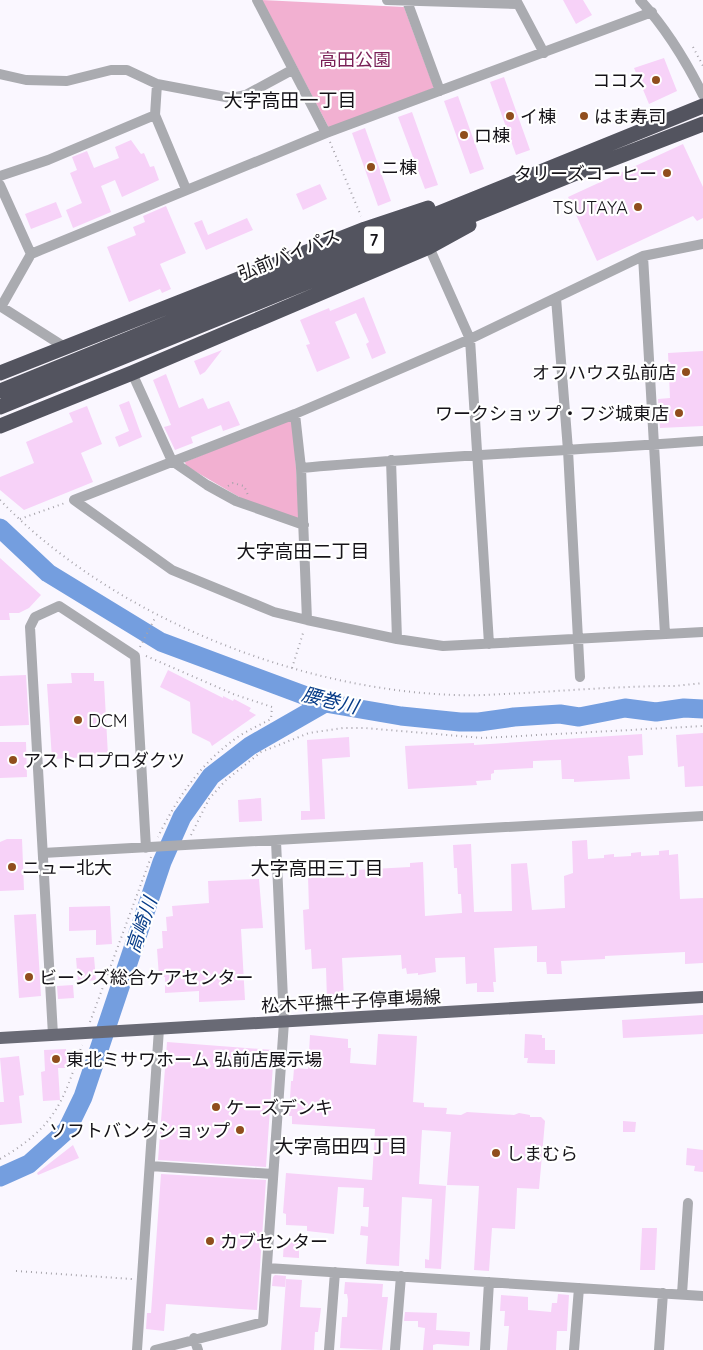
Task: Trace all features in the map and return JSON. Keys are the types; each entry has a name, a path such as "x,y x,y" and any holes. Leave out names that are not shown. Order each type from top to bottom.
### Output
{"highway":[{"name":"弘前バイパス","path":"0,391 703,106"},
{"name":"弘前バイパス","path":"0,407 581,171 703,124"},
{"name":"7","path":"0,373 63,346 365,229 558,164"},
{"name":"7","path":"0,426 132,373 429,247 498,210 581,171"}],"main road":[{"name":"松木平撫牛子停車場線","path":"0,1038 703,997"}],"street":[{"path":"257,0 326,133"},
{"path":"387,0 517,2 544,53"},
{"path":"640,0 652,12 689,67 703,95"},
{"path":"407,1 440,91"},
{"path":"63,346 0,307 30,254 326,133 652,12"},
{"path":"0,74 26,80 67,82 111,70 127,70 158,84 231,98 246,95 292,70"},
{"path":"158,84 156,115 186,189"},
{"path":"0,176 48,160 156,115"},
{"path":"0,185 30,254"},
{"path":"74,500 296,414 470,338 642,256 703,244"},
{"path":"429,247 470,338 489,644"},
{"path":"642,256 665,634"},
{"path":"556,298 568,450 580,677"},
{"path":"132,373 172,461 207,486 236,501 304,525"},
{"path":"296,414 301,468 307,620"},
{"path":"301,468 476,454 703,441"},
{"path":"391,460 397,639"},
{"path":"74,500 172,570 274,612 397,639 442,646 703,632"},
{"path":"53,1035 30,627 35,617 59,606 135,656 152,847"},
{"path":"43,853 703,816"},
{"path":"155,1350 194,1338 263,1322 284,1022 276,841"},
{"path":"137,1350 159,1029"},
{"path":"150,1166 273,1174"},
{"path":"682,1294 688,1202"},
{"path":"267,1268 703,1296"},
{"path":"328,1350 335,1272"},
{"path":"395,1350 401,1276"},
{"path":"485,1350 489,1282"},
{"path":"574,1350 579,1288"},
{"path":"659,1350 663,1293"},
{"path":"194,1338 198,1350"}],"path":[{"path":"693,48 703,66"},
{"path":"326,133 362,218"},
{"path":"0,500 20,519 103,583 156,616 264,659 341,682 388,690 457,695 675,686 703,682"},
{"path":"20,519 74,500"},
{"path":"139,648 156,616"},
{"path":"292,668 307,620"},
{"path":"0,1159 23,1146 45,1126 60,1106 152,847 170,812 205,763 232,740 271,719 272,707 233,694 145,656"},
{"path":"186,846 209,799 225,781 261,752 309,733 343,728 365,728 482,738 703,726"},
{"path":"16,1271 132,1279"}],"green space":[{"name":"高田公園","path":"262,0 404,7 434,88 329,128"},
{"path":"293,418 299,517 296,520 246,501 186,466 185,462"}],"building":[{"path":"563,0 583,0 592,15 576,24"},
{"name":"ココス","path":"664,58 677,91 649,104 634,68"},
{"name":"イ棟","path":"504,77 530,150 516,155 490,82"},
{"name":"ロ棟","path":"458,96 484,169 470,174 444,101"},
{"path":"412,112 438,185 425,189 398,117"},
{"name":"ニ棟","path":"365,128 391,201 378,206 352,133"},
{"path":"131,140 141,154 144,153 150,167 154,166 159,180 122,197 115,180 101,186 111,212 73,228 66,210 82,203 70,173 77,170 72,157 87,151 94,168 119,158 115,147"},
{"name":"TSUTAYA","path":"683,144 703,187 703,218 697,221 693,216 597,261 568,197"},
{"path":"320,184 327,199 303,210 296,194"},
{"path":"56,202 62,217 31,229 25,214"},
{"path":"166,206 186,253 160,264 171,289 162,293 160,289 129,302 107,247 136,235 133,227 145,222 143,216"},
{"path":"247,218 253,230 206,250 194,223 202,220 208,235"},
{"path":"364,297 386,353 372,359 366,344 369,342 356,313 335,322 350,358 317,372 306,345 310,344 300,320 329,308 330,311"},
{"path":"222,350 205,372 200,375 194,361"},
{"path":"703,351 703,426 660,428 658,399 670,398 668,353"},
{"path":"166,374 179,408 203,398 208,409 229,401 240,425 223,431 221,425 191,437 193,443 175,450 164,427 171,425 153,380"},
{"path":"129,401 142,437 119,447 115,437 129,431 119,405"},
{"path":"87,406 102,444 81,453 93,482 24,510 0,490 0,477 34,463 26,442 73,422 69,413"},
{"path":"0,558 41,595 29,608 19,613 9,613 10,620 0,620"},
{"path":"168,670 223,698 223,696 233,701 234,699 251,708 249,711 256,715 212,746 210,742 192,733 190,702 160,687"},
{"name":"DCM","path":"71,673 94,673 94,681 104,681 108,756 52,759 47,684 72,683"},
{"path":"26,675 29,725 0,726 0,676"},
{"path":"703,733 703,786 685,787 684,766 678,767 676,735"},
{"path":"642,734 643,755 628,756 630,779 574,782 574,779 562,779 561,760 533,761 533,768 494,770 494,773 491,774 491,780 476,781 477,785 408,789 405,746 474,743 474,745"},
{"path":"349,737 350,757 322,759 325,819 301,820 301,811 310,811 307,740"},
{"name":"アストロプロダクツ","path":"0,742 26,742 27,777 0,778"},
{"path":"261,798 262,821 239,822 238,800"},
{"name":"ニュー北大","path":"7,839 22,839 24,890 0,891 0,842"},
{"path":"587,840 588,859 604,858 604,855 614,854 614,857 631,856 631,853 641,852 641,856 659,855 659,851 669,850 669,855 678,854 680,899 703,898 703,963 685,964 685,952 605,956 605,959 561,961 562,974 547,974 546,962 537,962 537,946 494,948 496,982 493,982 494,992 477,992 477,983 466,984 465,957 435,958 436,972 418,975 418,973 407,974 406,968 402,969 401,955 342,958 344,999 327,1000 326,968 312,969 311,949 305,950 303,910 309,909 308,876 354,873 354,870 410,867 410,863 423,862 425,916 462,913 461,894 458,894 457,868 454,868 453,845 471,844 474,912 512,911 511,864 527,863 532,910 565,908 564,876 573,873 572,841"},
{"path":"259,879 263,928 241,929 245,1000 199,1002 199,991 165,993 165,977 159,977 157,949 163,948 162,931 167,931 166,917 173,916 172,906 209,903 208,881"},
{"path":"110,906 112,944 96,945 96,930 69,931 69,907"},
{"path":"36,914 41,996 19,998 14,915"},
{"path":"94,957 96,980 78,982 76,958"},
{"path":"73,985 74,998 58,999 57,986"},
{"path":"703,1015 703,1034 623,1038 622,1020"},
{"path":"378,1034 417,1036 413,1102 424,1103 424,1107 447,1108 446,1114 461,1115 467,1112 514,1115 519,1113 530,1115 530,1117 541,1117 545,1121 539,1189 517,1188 515,1229 492,1228 489,1271 474,1270 479,1186 447,1185 451,1132 422,1130 419,1184 446,1186 441,1269 425,1268 425,1259 429,1260 432,1199 402,1197 399,1266 366,1264 368,1236 360,1235 361,1226 368,1227 369,1207 363,1207 364,1188 338,1187 334,1234 307,1231 307,1226 286,1225 286,1214 283,1213 286,1173 372,1180 375,1129 292,1124 292,1116 289,1116 291,1081 293,1081 294,1068 308,1069 310,1035 348,1039 348,1048 351,1048 350,1063 376,1065"},
{"path":"525,1034 542,1035 542,1038 545,1038 545,1050 555,1050 555,1064 527,1063 528,1058 524,1058"},
{"name":"ケーズデンキ","path":"167,1042 274,1050 266,1167 158,1160"},
{"path":"66,1049 68,1068 58,1068 60,1100 43,1101 41,1072 45,1071 44,1050"},
{"path":"19,1056 24,1095 19,1096 22,1123 0,1125 0,1102 4,1102 0,1058"},
{"path":"623,1121 636,1122 635,1132 623,1132"},
{"path":"73,1145 79,1158 38,1175 37,1173"},
{"path":"687,1148 703,1150 703,1172 694,1171 695,1166 686,1165"},
{"name":"カブセンター","path":"161,1174 266,1180 257,1310 166,1304 164,1331 146,1329 147,1313 151,1313"},
{"path":"642,1228 657,1228 655,1270 640,1270"},
{"path":"284,1241 299,1242 299,1258 283,1257"},
{"path":"275,1275 286,1276 285,1287 272,1286"},
{"path":"286,1279 302,1280 300,1307 321,1308 318,1332 315,1332 314,1350 281,1350"},
{"path":"345,1282 383,1284 382,1297 388,1297 382,1350 340,1348 342,1317 347,1317 348,1300 347,1294 344,1294"},
{"path":"558,1294 569,1295 567,1331 557,1331 556,1350 507,1350 509,1326 504,1326 505,1311 500,1311 501,1295 528,1297 528,1310 551,1312 552,1303 557,1303"},
{"path":"405,1312 437,1313 436,1330 470,1332 469,1346 437,1344 433,1345 433,1350 423,1350 425,1328 418,1327 418,1321 404,1321"}],"waterway":[{"name":"腰巻川","path":"0,528 48,573 161,642 325,703 401,716 460,722 479,722 514,717 560,714 579,717 625,708 656,712 684,708 703,709"},
{"name":"高崎川","path":"0,1177 29,1164 67,1130 83,1097 162,862 182,817 211,776 250,746 325,703"}],"place":[{"name":"ココス","path":"656,80"},
{"name":"イ棟","path":"510,116"},
{"name":"はま寿司","path":"584,116"},
{"name":"ロ棟","path":"464,135"},
{"name":"ニ棟","path":"371,167"},
{"name":"タリーズコーヒー","path":"667,173"},
{"name":"TSUTAYA","path":"638,207"},
{"name":"オフハウス弘前店","path":"686,372"},
{"name":"ワークショップ・フジ城東店","path":"679,413"},
{"name":"DCM","path":"78,720"},
{"name":"アストロプロダクツ","path":"13,760"},
{"name":"ニュー北大","path":"12,867"},
{"name":"ビーンズ総合ケアセンター","path":"29,977"},
{"name":"東北ミサワホーム 弘前店展示場","path":"56,1059"},
{"name":"ケーズデンキ","path":"216,1107"},
{"name":"ソフトバンクショップ","path":"240,1130"},
{"name":"しまむら","path":"496,1153"},
{"name":"カブセンター","path":"210,1241"}],"district":[{"name":"大字高田一丁目","path":"290,100"},
{"name":"大字高田二丁目","path":"303,551"},
{"name":"大字高田三丁目","path":"317,868"},
{"name":"大字高田四丁目","path":"341,1146"}]}
